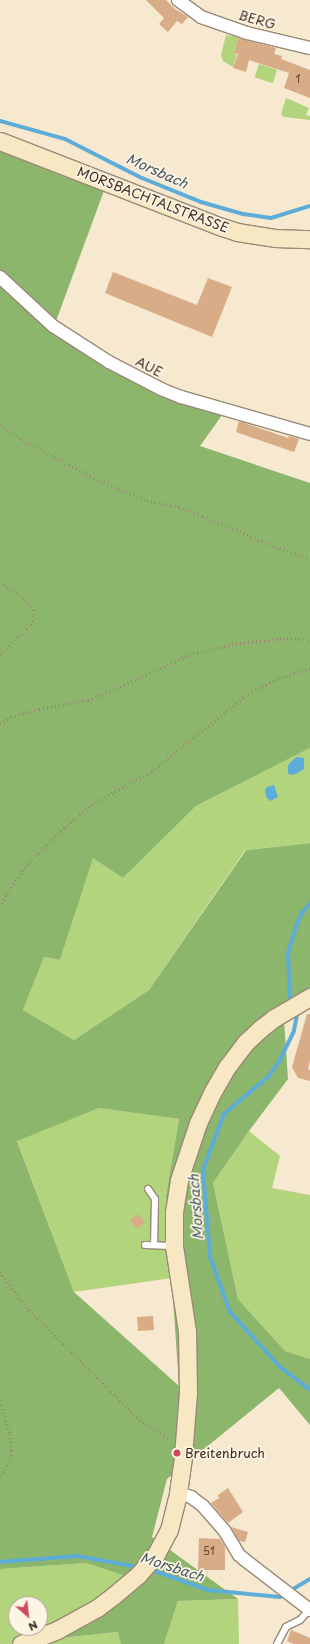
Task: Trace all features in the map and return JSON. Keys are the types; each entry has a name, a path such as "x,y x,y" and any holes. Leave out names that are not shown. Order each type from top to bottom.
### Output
{"main road":[{"name":"MORSBACHTALSTRASSE","path":"0,141 237,232 275,238 310,239"},
{"path":"22,1644 57,1630 97,1608 138,1575 156,1554 169,1530 178,1493 187,1416 187,1331 174,1246 174,1212 179,1180 196,1130 213,1091 245,1043 260,1029 306,1000"}],"street":[{"name":"BERG","path":"178,0 201,17 247,33 310,48"},
{"name":"AUE","path":"0,276 53,326 109,362 161,389 310,434"},
{"path":"178,1493 190,1497 203,1506 224,1530 239,1555 310,1610"}],"lane":[{"path":"148,1189 153,1194 155,1199 154,1245"},
{"path":"145,1245 174,1246"},
{"path":"277,1644 286,1628 300,1620 310,1610"}],"path":[{"path":"0,425 23,440 100,481 147,500 179,507 310,559"},
{"path":"0,582 20,595 28,603 33,610 35,617 30,626 0,655"},
{"path":"0,724 11,717 39,709 88,700 102,695 193,653 240,643 279,639 310,640"},
{"path":"0,907 6,894 29,862 64,828 94,803 152,771 248,694 275,680 310,668"},
{"path":"0,1272 26,1307 140,1420 164,1434 173,1442"},
{"path":"0,1402 10,1434 12,1451 10,1462 0,1477"}],"green space":[{"path":"226,35 238,37 234,53 237,55 233,67 223,61 221,55"},
{"path":"259,64 277,70 273,83 255,77"},
{"path":"286,98 309,108 306,115 310,116 310,120 284,117 281,114"},
{"path":"0,146 105,188 56,321 108,364 225,411 200,446 310,483 310,748 196,806 123,878 93,858 60,960 44,957 23,1010 74,1040 149,990 246,850 310,843 310,990 283,1005 288,1079 249,1131 213,1183 238,1299 285,1351 310,1359 310,1425 279,1388 167,1479 152,1537 238,1599 178,1601 164,1644 121,1644 118,1632 61,1638 138,1580 86,1563 0,1569","holes":["99,1108 179,1119 166,1196 179,1386 74,1292 17,1141"]},
{"path":"310,748 310,843 245,850 149,990 74,1040 23,1010 44,957 60,960 93,857 123,878 196,806"},
{"path":"99,1108 179,1119 166,1196 172,1278 74,1292 17,1140"},
{"path":"249,1131 280,1156 272,1188 310,1195 310,1359 285,1351 238,1299 213,1183"},
{"path":"86,1563 139,1580 61,1638 119,1632 121,1644 0,1644 0,1569"},
{"path":"238,1599 239,1644 164,1644 178,1601"}],"water":[{"path":"296,757 304,758 304,769 291,775 288,773 288,765"},
{"path":"274,785 278,797 270,801 266,797 265,790 267,787"}],"building":[{"path":"146,0 166,0 175,9 188,17 182,24 177,21 168,32 159,24 164,18"},
{"path":"238,38 276,48 274,54 282,56 281,59 310,70 310,98 284,88 289,73 249,60 246,72 233,68 238,54 234,53"},
{"path":"113,272 197,305 208,278 232,287 212,337 105,293"},
{"path":"239,421 288,438 289,436 299,439 294,452 236,432"},
{"path":"307,1014 310,1014 310,1060 308,1069 310,1070 310,1081 298,1078 292,1067"},
{"path":"138,1214 145,1223 137,1229 130,1220"},
{"path":"153,1316 154,1330 138,1331 137,1317"},
{"path":"228,1488 243,1512 228,1523 211,1503 219,1498 218,1495"},
{"path":"231,1527 248,1532 245,1542 239,1541"},
{"path":"199,1538 220,1539 225,1547 225,1570 198,1570"},
{"path":"291,1630 310,1638 310,1644 294,1644 287,1641"}],"waterway":[{"name":"Morsbach","path":"0,121 65,139 142,178 201,202 243,214 271,218 310,206"},
{"name":"Morsbach","path":"290,1003 288,953 297,924 302,913 310,903"},
{"name":"Morsbach","path":"295,1011 297,1015 294,1031 280,1060 269,1076 224,1114 203,1170 210,1257 230,1312 280,1367 310,1390"},
{"name":"Morsbach","path":"0,1562 77,1556 138,1567"},
{"name":"Morsbach","path":"149,1569 208,1590 280,1597 310,1579"}],"place":[{"name":"Breitenbruch","path":"177,1453"}]}
